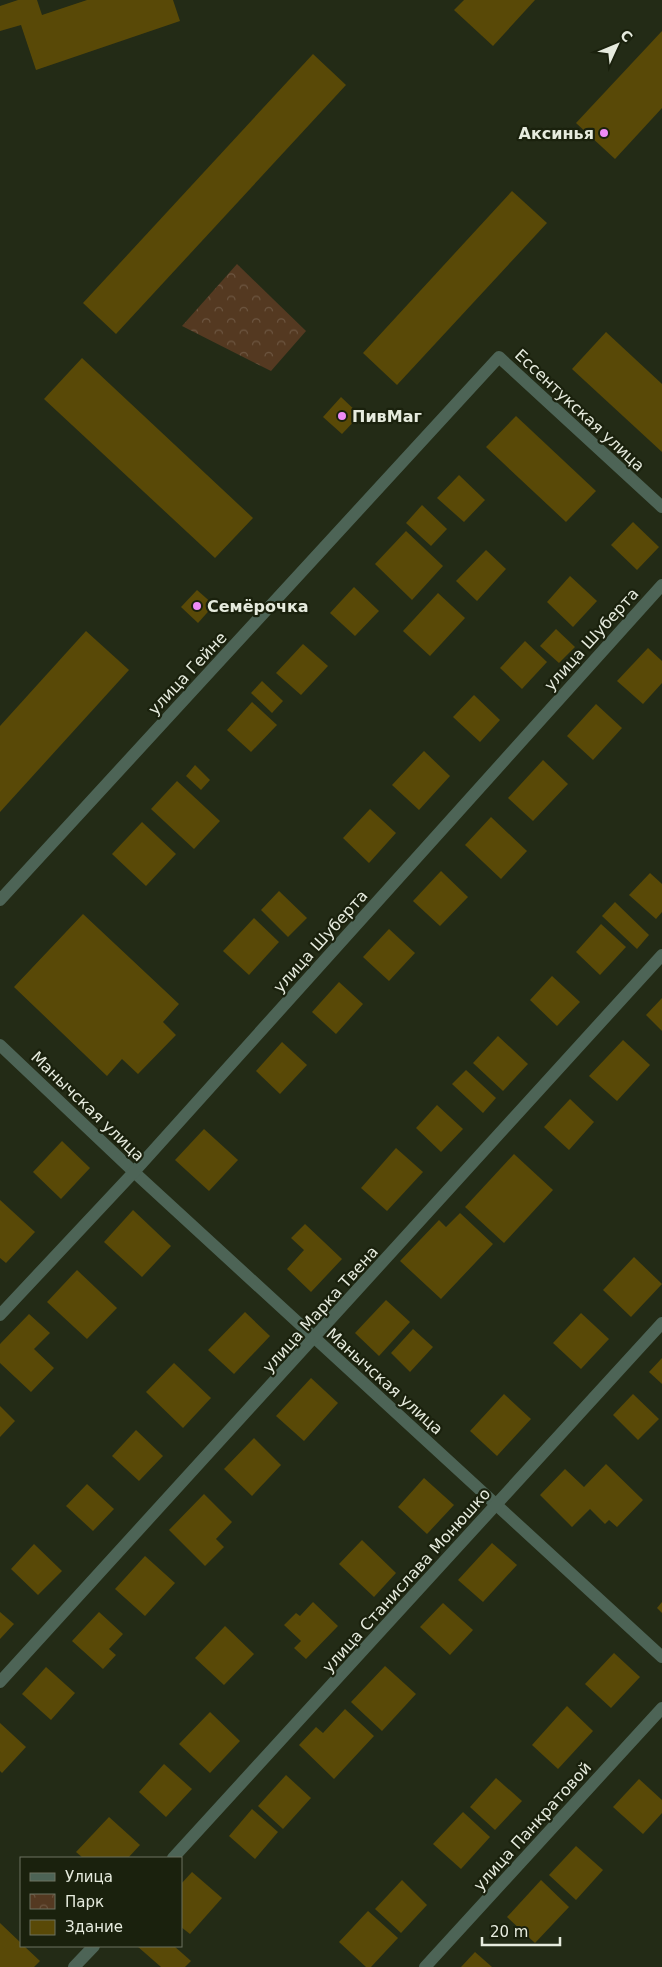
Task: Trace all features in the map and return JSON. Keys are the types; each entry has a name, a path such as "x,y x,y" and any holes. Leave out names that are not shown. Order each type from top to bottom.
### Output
{"street":[{"name":"Ессентукская улица","path":"499,357 662,507"},
{"name":"улица Гейне","path":"0,900 499,357"},
{"name":"улица Шуберта","path":"0,1315 134,1172 662,585"},
{"name":"улица Марка Твена","path":"0,1682 662,955"},
{"name":"Манычская улица","path":"0,1045 134,1172 662,1657"},
{"name":"улица Станислава Монюшко","path":"175,1857 662,1323"},
{"name":"улица Панкратовой","path":"425,1967 662,1708"},
{"path":"74,1967 93,1947"}],"green space":[{"path":"237,264 306,331 271,371 182,326"}],"building":[{"path":"18,0 37,0 42,15 87,0 173,0 180,21 36,70 21,25 0,31 0,6"},
{"path":"464,0 535,0 493,46 454,10"},
{"path":"662,31 662,108 615,159 576,123"},
{"path":"313,54 346,85 116,334 83,303"},
{"path":"512,191 547,223 397,385 363,353"},
{"path":"606,332 662,384 662,452 572,369"},
{"path":"82,358 253,518 215,558 44,399"},
{"name":"ПивМаг","path":"341,397 360,415 342,434 323,417"},
{"path":"516,416 596,491 566,522 486,447"},
{"path":"459,475 485,500 464,522 437,498"},
{"path":"422,505 447,529 431,546 406,523"},
{"path":"633,522 659,547 637,570 611,545"},
{"path":"406,531 443,566 412,600 375,564"},
{"path":"486,550 506,569 477,601 456,581"},
{"path":"570,576 597,601 573,627 547,602"},
{"path":"354,587 379,611 355,636 330,613"},
{"name":"Семёрочка","path":"197,590 214,605 198,623 181,607"},
{"path":"438,593 465,618 430,656 403,631"},
{"path":"556,629 575,647 559,663 540,646"},
{"path":"86,631 129,670 0,812 0,726"},
{"path":"525,641 547,662 522,689 500,668"},
{"path":"303,644 328,666 301,695 276,673"},
{"path":"648,648 662,661 662,683 643,704 617,681"},
{"path":"262,681 283,701 272,713 251,693"},
{"path":"474,695 500,720 480,742 453,717"},
{"path":"252,702 277,725 251,752 227,730"},
{"path":"596,704 622,728 593,760 567,736"},
{"path":"424,751 450,776 419,810 392,785"},
{"path":"543,760 568,784 533,821 508,798"},
{"path":"195,765 210,780 201,790 186,776"},
{"path":"177,781 220,821 194,849 151,809"},
{"path":"370,809 396,833 369,863 343,838"},
{"path":"491,817 527,851 501,879 465,845"},
{"path":"142,822 176,854 146,886 112,854"},
{"path":"441,871 468,897 440,926 413,901"},
{"path":"650,873 662,884 662,912 656,919 629,895"},
{"path":"279,891 307,918 288,937 261,910"},
{"path":"615,902 649,935 637,949 602,916"},
{"path":"83,914 179,1004 163,1022 176,1035 138,1074 122,1059 107,1076 14,987"},
{"path":"254,918 279,942 249,975 223,951"},
{"path":"601,924 626,947 600,975 576,952"},
{"path":"389,929 415,953 389,981 363,957"},
{"path":"552,976 580,1002 557,1026 530,1000"},
{"path":"339,982 363,1004 336,1034 312,1012"},
{"path":"662,998 662,1031 646,1015"},
{"path":"498,1036 528,1064 503,1091 473,1063"},
{"path":"623,1040 650,1065 617,1101 589,1076"},
{"path":"282,1042 307,1065 280,1094 256,1071"},
{"path":"466,1070 496,1098 483,1113 452,1084"},
{"path":"570,1099 594,1122 569,1150 544,1127"},
{"path":"437,1105 463,1129 441,1152 416,1128"},
{"path":"204,1129 238,1160 209,1191 175,1160"},
{"path":"62,1141 90,1168 61,1199 33,1172"},
{"path":"396,1148 423,1172 387,1211 361,1188"},
{"path":"514,1154 553,1190 504,1243 465,1207"},
{"path":"0,1200 35,1232 6,1263 0,1258"},
{"path":"133,1210 171,1246 142,1277 104,1242"},
{"path":"460,1213 493,1244 441,1299 400,1261 439,1220 446,1227"},
{"path":"305,1224 342,1259 311,1292 287,1269 304,1250 291,1238"},
{"path":"634,1257 662,1284 631,1317 603,1290"},
{"path":"77,1270 117,1308 87,1339 47,1302"},
{"path":"386,1300 410,1322 379,1356 355,1333"},
{"path":"245,1312 270,1336 234,1374 208,1350"},
{"path":"581,1313 609,1339 581,1369 553,1343"},
{"path":"29,1314 50,1333 34,1349 54,1368 31,1392 0,1363 0,1344"},
{"path":"413,1329 433,1347 410,1372 391,1353"},
{"path":"662,1358 662,1384 649,1372"},
{"path":"174,1363 211,1398 183,1428 146,1392"},
{"path":"311,1378 338,1403 304,1441 276,1416"},
{"path":"504,1394 531,1419 497,1456 470,1431"},
{"path":"633,1394 659,1419 638,1440 613,1415"},
{"path":"0,1406 15,1421 0,1437"},
{"path":"136,1430 163,1456 139,1481 112,1456"},
{"path":"254,1438 281,1465 252,1496 224,1469"},
{"path":"606,1464 643,1500 617,1527 609,1520 605,1524 590,1509 572,1527 540,1495 565,1469 584,1487"},
{"path":"424,1478 454,1505 427,1534 398,1507"},
{"path":"87,1484 114,1509 93,1531 66,1506"},
{"path":"204,1494 232,1522 216,1539 224,1547 205,1566 169,1530"},
{"path":"362,1540 396,1573 374,1597 339,1564"},
{"path":"492,1543 517,1565 483,1602 458,1580"},
{"path":"34,1544 62,1571 38,1595 11,1569"},
{"path":"145,1556 175,1583 145,1616 115,1589"},
{"path":"313,1602 338,1626 306,1659 294,1648 301,1641 284,1625 296,1613 300,1616"},
{"path":"662,1602 662,1613 657,1608"},
{"path":"443,1603 473,1630 450,1655 420,1627"},
{"path":"0,1612 14,1624 0,1639"},
{"path":"99,1612 123,1634 109,1649 116,1655 103,1669 72,1641"},
{"path":"225,1626 254,1654 224,1685 195,1658"},
{"path":"614,1653 640,1677 611,1708 585,1684"},
{"path":"385,1666 416,1694 382,1731 351,1702"},
{"path":"46,1667 75,1693 51,1720 22,1694"},
{"path":"567,1706 593,1731 558,1769 532,1745"},
{"path":"345,1709 374,1736 334,1779 299,1745 316,1727 323,1733"},
{"path":"210,1712 240,1741 210,1773 179,1744"},
{"path":"0,1723 26,1747 2,1773 0,1771"},
{"path":"164,1764 192,1789 166,1817 139,1792"},
{"path":"286,1775 311,1798 283,1829 258,1806"},
{"path":"496,1778 522,1801 495,1830 470,1807"},
{"path":"639,1779 662,1800 662,1813 643,1834 613,1807"},
{"path":"252,1809 278,1832 255,1859 229,1836"},
{"path":"463,1812 490,1837 461,1869 433,1844"},
{"path":"109,1817 140,1845 129,1857 82,1857 76,1852"},
{"path":"576,1846 603,1870 576,1900 549,1875"},
{"path":"192,1872 222,1898 190,1934 182,1928 182,1883"},
{"path":"402,1880 427,1905 401,1933 375,1909"},
{"path":"541,1880 569,1907 535,1943 507,1917"},
{"path":"368,1911 398,1938 371,1967 366,1967 339,1942"},
{"path":"0,1923 20,1942 20,1947 25,1947 40,1961 34,1967 0,1967"},
{"path":"138,1947 175,1947 191,1961 185,1967 161,1967"},
{"path":"475,1952 492,1967 461,1967"}],"place":[{"name":"Аксинья","path":"604,133"},
{"name":"ПивМаг","path":"342,416"},
{"name":"Семёрочка","path":"197,606"}]}
